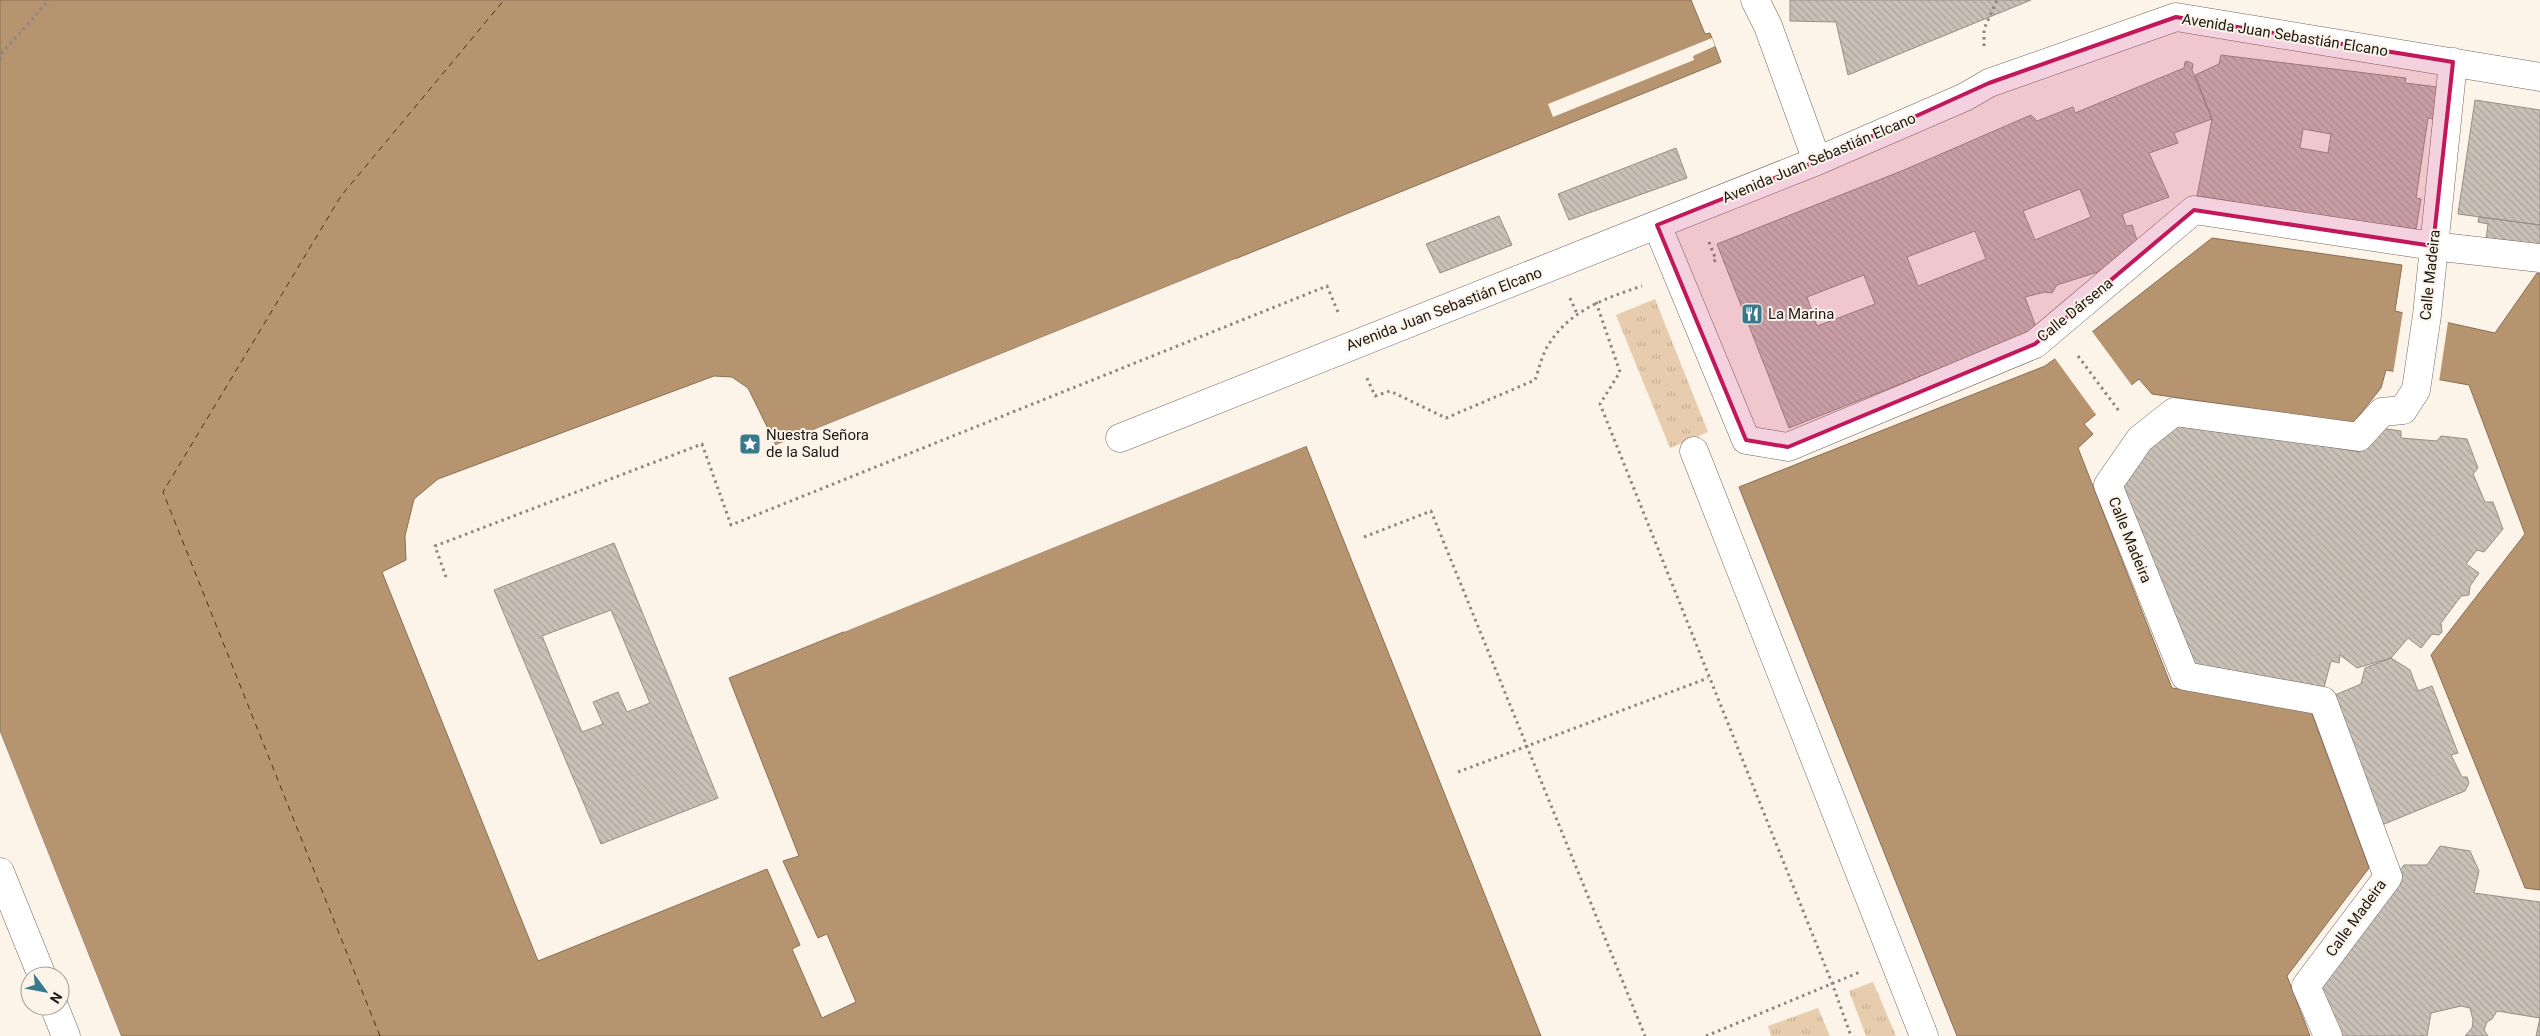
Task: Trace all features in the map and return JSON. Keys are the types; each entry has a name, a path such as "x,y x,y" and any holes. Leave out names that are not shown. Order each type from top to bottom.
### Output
{"street":[{"path":"1755,0 1768,26 1817,161"},
{"name":"Avenida Juan Sebastián Elcano","path":"1120,438 1817,161 1965,97 1989,83 2176,17 2540,76"},
{"name":"Calle Madeira","path":"2328,1036 2306,986 2388,877 2323,701 2185,676 2108,485 2140,438 2174,412 2358,437 2382,412 2403,410 2416,390 2429,290 2453,62"},
{"name":"Calle Dársena","path":"1658,225 1746,440 1788,447 2035,344 2194,210 2433,246 2540,258"},
{"path":"1694,451 1924,1036"},
{"path":"0,872 38,966"},
{"path":"58,1016 66,1036"}],"path":[{"path":"0,60 1,54 49,0"},
{"path":"1989,83 1984,50 1984,29 1998,0"},
{"path":"446,577 435,546 702,444 731,524 1328,286 1375,396 1390,391 1446,418 1535,380 1549,344 1577,314 1596,302 1716,260 1696,209"},
{"path":"1596,302 1620,372 1600,404 1708,678 1832,982 1851,1036"},
{"path":"2074,350 2121,412"},
{"path":"1364,537 1431,511 1645,1036"},
{"path":"1458,772 1708,678"},
{"path":"1706,1036 1832,982 1894,960"}],"highlighted area":[{"path":"2176,17 2453,62 2433,246 2194,210 2035,344 1788,447 1746,440 1657,225 1817,161 1989,83"}],"green space":[{"path":"1655,299 1708,432 1670,448 1616,315"},
{"path":"1873,982 1896,1036 1866,1036 1849,991"},
{"path":"1818,1008 1830,1036 1771,1036 1768,1026"}],"shaded area":[{"path":"0,0 1691,0 1705,34 1710,33 1721,62 776,445 748,388 732,377 714,376 438,479 414,499 405,536 406,560 382,572 538,961 767,869 800,945 792,949 822,1018 856,1002 827,934 818,938 783,861 799,856 729,678 1306,446 1541,1036 121,1036 0,732"},
{"path":"2212,238 2402,265 2395,311 2495,333 2537,273 2540,274 2540,890 2525,888 2431,655 2525,534 2469,385 2386,370 2381,388 2353,423 2152,394 2139,379 2084,424 2093,434 2078,448 2172,688 2309,706 2369,868 2287,976 2310,1036 1957,1036 1739,487 2045,366 2092,332"}],"pier":[{"path":"1712,38 1715,46 1693,56 1694,60 1553,117 1548,104"},
{"path":"1235,259 1236,261 776,448 776,445"},
{"path":"2403,311 2448,322 2439,382 2393,374"},
{"path":"2091,330 2133,387 2097,416 2054,357"},
{"path":"1306,444 1306,446 844,632 843,629"},
{"path":"0,732 121,1036 119,1036 0,739"}],"building":[{"path":"1790,0 2031,0 1848,75 1836,22 1790,21"},
{"path":"2221,55 2406,78 2405,83 2438,87 2433,119 2428,118 2416,198 2421,199 2416,229 2229,206 2230,201 2197,196 2212,119 2195,75 2219,64","holes":["2303,129 2331,134 2328,153 2300,148"]},
{"path":"2185,62 2193,64 2192,70 2212,119 2174,133 2178,143 2149,153 2169,197 2122,214 2126,226 2132,225 2140,249 2107,269 2057,285 2052,293 2045,292 2025,297 2037,330 1789,428 1717,244 1904,170 2031,115 2037,121 2073,107 2075,113 2184,68","holes":["2080,189 2091,217 2035,240 2023,211","1975,231 1986,259 1918,286 1907,257","1864,275 1875,304 1817,326 1807,297"]},
{"path":"2475,100 2540,110 2540,225 2458,214"},
{"path":"1676,148 1687,178 1569,220 1558,194"},
{"path":"1499,216 1512,245 1440,273 1426,244"},
{"path":"2479,217 2540,225 2540,254 2485,246 2488,224 2478,222"},
{"path":"2173,418 2359,452 2360,444 2373,427 2401,431 2401,438 2437,441 2441,436 2467,439 2478,468 2473,474 2485,502 2493,502 2503,529 2484,552 2477,550 2466,564 2479,573 2470,586 2469,595 2461,596 2441,623 2442,632 2439,635 2432,634 2421,648 2408,638 2391,658 2357,668 2340,655 2339,663 2331,661 2323,691 2186,667 2117,491"},
{"path":"614,543 718,798 601,844 494,590","holes":["611,610 650,703 627,712 618,692 593,702 603,724 582,732 542,636"]},
{"path":"2391,658 2410,670 2418,691 2432,686 2458,753 2451,755 2462,777 2467,777 2469,783 2465,791 2377,827 2328,698 2361,684 2365,668"},
{"path":"2440,846 2470,851 2479,871 2474,893 2540,902 2540,1018 2497,1011 2492,1019 2487,1022 2484,1030 2488,1036 2465,1036 2472,1028 2473,1020 2470,1008 2461,1006 2431,1013 2427,1036 2322,1036 2312,979 2404,865 2427,865"},
{"path":"2540,1018 2540,1036 2536,1036"}],"ferry route":[{"path":"380,1036 163,492 341,196 504,0"}],"place":[{"name":"La Marina","path":"1752,314"},
{"name":"Nuestra Señora de la Salud","path":"750,444"}]}
